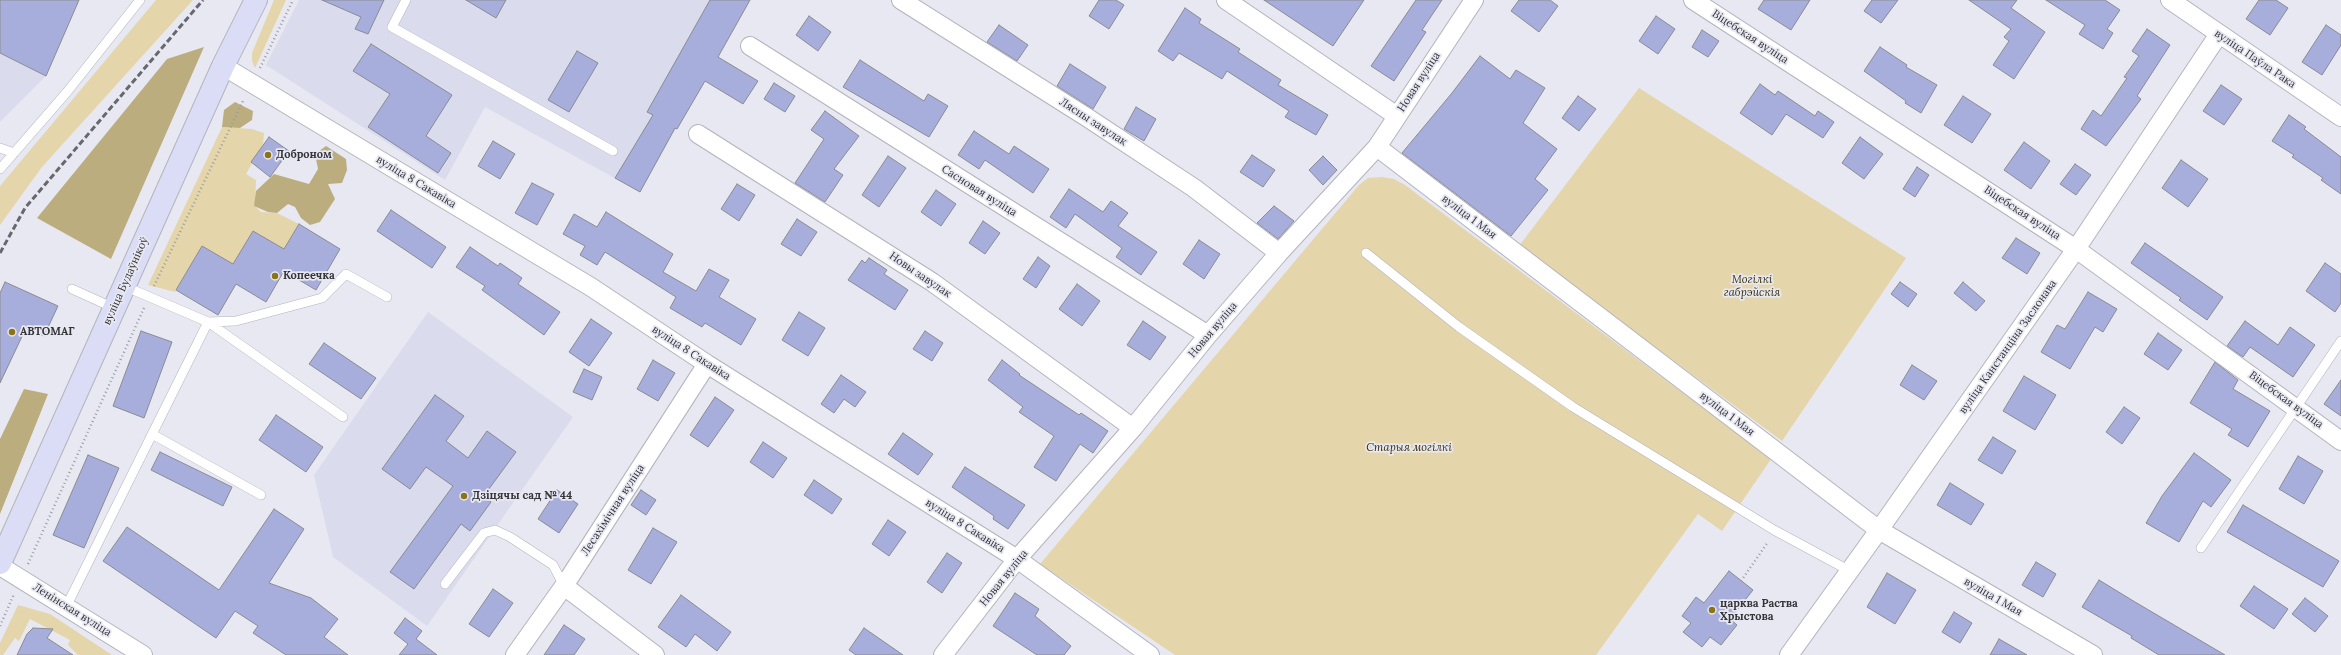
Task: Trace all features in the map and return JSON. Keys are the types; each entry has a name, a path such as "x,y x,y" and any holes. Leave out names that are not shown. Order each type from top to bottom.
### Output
{"main road":[{"name":"вуліца Будаўнікоў","path":"0,562 223,66 256,0"}],"street":[{"name":"Лясны завулак","path":"901,0 1088,118 1194,188 1279,253"},
{"path":"1226,0 1397,116"},
{"name":"Новая вуліца","path":"943,655 1017,559 1133,428 1208,335 1279,253 1377,147 1474,0"},
{"name":"Віцебская вуліца","path":"1693,0 2076,249 2341,441"},
{"name":"вуліца Паўла Рака","path":"2170,0 2341,117"},
{"name":"вуліца Канстанціна Заслонава","path":"1789,655 1879,530 2076,249 2219,34"},
{"name":"Сасновая вуліца","path":"750,46 1208,335"},
{"name":"вуліца 8 Сакавіка","path":"223,66 591,287 707,364 1017,559 1150,655"},
{"name":"Новы завулак","path":"698,134 932,282 1133,428"},
{"name":"вуліца 1 Мая","path":"1377,147 1879,530 2093,655"},
{"name":"Лесахімічная вуліца","path":"515,655 564,586 707,364"},
{"name":"Ленінская вуліца","path":"0,566 143,655"},
{"path":"564,586 655,655"}],"lane":[{"path":"0,169 67,92 140,0"},
{"path":"406,0 392,27 613,151"},
{"path":"0,148 14,153"},
{"path":"1366,253 1459,327 1573,407 1774,530 1850,571"},
{"path":"208,322 236,321 322,298 346,274 387,297"},
{"path":"124,286 208,322 343,417"},
{"path":"72,289 114,308"},
{"path":"66,607 208,322"},
{"path":"2201,548 2341,341"},
{"path":"152,434 261,495"},
{"path":"445,584 484,533 495,530 510,537 553,565 564,586"}],"path":[{"path":"0,626 149,297 293,0"},
{"path":"1741,581 1767,546 1774,530"}],"shaded area":[{"path":"0,0 46,76 0,122"},
{"path":"299,0 750,0 640,192 485,107 445,180 266,65"},
{"path":"204,47 111,259 37,218 167,59"},
{"path":"235,102 253,111 252,120 240,128 222,127 224,110"},
{"path":"326,146 346,159 347,170 342,183 328,184 335,199 320,222 310,225 301,218 295,207 288,204 277,213 268,212 254,206 256,191 274,174 309,184 318,169 315,154"},
{"path":"428,312 573,417 427,626 333,557 314,475"},
{"path":"24,389 48,394 0,514 0,439"}],"green space":[{"path":"156,0 193,0 42,167 0,225 0,186"},
{"path":"274,0 286,0 255,68 252,61 252,53"},
{"name":"Могілкі габрэйскія","path":"1639,88 1906,258 1782,441 1519,246"},
{"path":"222,127 252,129 264,133 263,144 246,174 256,180 255,206 261,212 277,213 299,224 284,249 253,231 233,264 202,246 175,292 148,285"},
{"name":"Старыя могілкі","path":"1382,177 1394,179 1405,185 1771,459 1722,531 1698,514 1596,655 1175,655 1040,564 1359,185 1368,178"},
{"path":"18,605 50,614 112,655 78,655 68,645 70,640 30,619 19,641 15,638 3,655 0,655 0,643"}],"building":[{"path":"0,0 79,0 46,76 0,53"},
{"path":"322,0 384,0 368,34 355,29 361,17"},
{"path":"466,0 506,0 496,18"},
{"path":"710,0 750,0 718,57 758,81 743,104 705,81 677,129 675,128 640,192 615,178 653,115 647,112"},
{"path":"1099,0 1116,0 1124,5 1109,29 1089,16"},
{"path":"1264,0 1364,0 1333,46"},
{"path":"1416,0 1442,0 1422,30 1426,32 1394,81 1371,66"},
{"path":"1519,0 1550,0 1558,6 1539,32 1511,11"},
{"path":"1764,0 1810,0 1791,30 1758,9"},
{"path":"1872,0 1898,0 1881,23 1864,11"},
{"path":"1969,0 2017,0 2011,8 2045,32 2014,79 1993,65 2009,41 2004,37 2011,29"},
{"path":"2046,0 2105,0 2120,10 2107,29 2113,33 2103,49 2079,34 2085,25"},
{"path":"2259,0 2276,0 2288,8 2270,35 2246,19"},
{"path":"1185,8 1201,19 1199,23 1240,49 1238,52 1281,80 1278,85 1328,115 1316,135 1285,117 1289,111 1227,71 1222,79 1179,53 1173,61 1158,51"},
{"path":"809,16 831,32 818,51 796,35"},
{"path":"1656,16 1675,29 1658,54 1639,41"},
{"path":"999,25 1028,45 1017,61 987,42"},
{"path":"2326,25 2341,35 2341,45 2322,75 2302,62"},
{"path":"2147,29 2170,45 2137,96 2141,99 2106,146 2081,129 2093,110 2101,116 2127,78 2124,77 2139,56 2132,51"},
{"path":"1702,30 1719,41 1708,57 1692,47"},
{"path":"371,44 452,95 426,136 451,153 438,173 368,127 390,94 353,71"},
{"path":"1880,47 1907,65 1906,67 1937,85 1921,113 1905,103 1906,101 1864,71"},
{"path":"577,51 598,63 569,112 548,100"},
{"path":"1480,56 1510,79 1516,70 1545,88 1523,123 1557,149 1535,179 1548,190 1511,236 1402,153 1452,93"},
{"path":"860,60 924,101 928,94 948,106 929,137 843,87"},
{"path":"1070,64 1106,87 1093,109 1057,86"},
{"path":"774,83 795,96 785,112 764,99"},
{"path":"1760,84 1775,95 1778,91 1815,116 1818,111 1834,122 1823,138 1786,114 1772,135 1740,113"},
{"path":"2221,85 2242,99 2224,125 2203,111"},
{"path":"1578,96 1596,109 1579,131 1562,118"},
{"path":"1963,96 1991,114 1972,143 1944,125"},
{"path":"1136,107 1156,119 1144,141 1124,129"},
{"path":"825,111 859,136 834,169 843,175 825,202 795,183 824,139 811,130"},
{"path":"2289,115 2306,127 2304,129 2341,157 2341,194 2321,180 2323,178 2292,157 2294,155 2272,141"},
{"path":"974,131 1009,154 1014,146 1049,169 1033,193 985,160 979,169 958,155"},
{"path":"269,137 289,151 270,177 251,162"},
{"path":"1860,137 1883,154 1864,179 1842,163"},
{"path":"493,141 515,154 500,179 478,166"},
{"path":"2024,142 2050,161 2031,189 2004,170"},
{"path":"1252,155 1275,170 1263,187 1240,172"},
{"path":"888,156 906,168 879,207 862,195"},
{"path":"1323,156 1337,170 1323,185 1309,170"},
{"path":"2181,160 2208,179 2188,207 2162,188"},
{"path":"2075,164 2091,175 2076,195 2060,184"},
{"path":"1917,167 1929,175 1915,197 1903,189"},
{"path":"532,183 554,194 537,225 515,213"},
{"path":"737,184 755,195 739,221 721,209"},
{"path":"1069,189 1103,212 1111,201 1128,213 1118,226 1157,252 1141,275 1116,257 1122,248 1075,214 1066,228 1050,217"},
{"path":"936,190 956,204 941,226 921,212"},
{"path":"1274,206 1294,221 1278,239 1257,223"},
{"path":"391,210 446,247 432,268 377,231"},
{"path":"606,212 673,254 663,272 696,291 709,269 729,280 719,297 756,319 741,345 705,323 702,327 670,308 676,297 605,252 597,265 580,255 585,246 563,234 574,214 597,227"},
{"path":"797,219 817,232 801,256 781,244"},
{"path":"983,221 1000,233 985,254 969,243"},
{"path":"299,224 340,249 316,290 284,271 266,302 236,284 218,315 176,290 202,246 233,264 253,231 284,249"},
{"path":"2016,238 2040,253 2027,274 2002,258"},
{"path":"1199,240 1220,254 1204,279 1183,264"},
{"path":"2145,243 2223,297 2207,320 2179,300 2181,298 2131,263"},
{"path":"470,247 498,266 500,263 522,278 518,284 560,312 544,335 482,290 485,286 456,267"},
{"path":"1038,257 1050,266 1036,288 1023,279"},
{"path":"869,258 887,270 884,274 908,290 895,310 848,280 862,260 865,263"},
{"path":"2325,263 2341,274 2341,303 2335,312 2306,291"},
{"name":"АВТОМАГ","path":"5,282 58,306 44,336 26,328 0,383 0,293"},
{"path":"1900,282 1917,294 1908,307 1891,294"},
{"path":"1963,282 1985,301 1976,311 1954,293"},
{"path":"1077,284 1100,301 1082,326 1059,309"},
{"path":"2088,292 2117,309 2103,332 2095,327 2070,369 2041,352 2057,325 2065,329"},
{"path":"799,312 825,328 808,356 782,340"},
{"path":"591,319 612,333 589,366 569,352"},
{"path":"1143,321 1166,337 1150,360 1127,345"},
{"path":"2245,321 2278,345 2290,327 2315,345 2293,377 2250,347 2243,357 2227,346"},
{"path":"141,331 172,342 144,418 113,406"},
{"path":"925,331 943,343 932,361 913,349"},
{"path":"2158,333 2182,350 2168,370 2144,354"},
{"path":"324,343 376,378 361,399 309,364"},
{"path":"653,360 675,373 658,401 637,389"},
{"path":"1002,360 1020,374 1019,375 1079,415 1081,413 1108,431 1093,453 1080,444 1056,481 1034,467 1054,436 1019,412 1023,407 988,380"},
{"path":"2215,362 2238,380 2233,389 2270,411 2248,447 2228,435 2232,429 2190,403"},
{"path":"1912,365 1937,381 1924,400 1900,385"},
{"path":"584,369 602,377 592,400 573,392"},
{"path":"841,375 866,392 855,407 844,399 834,413 821,404"},
{"path":"2024,376 2056,395 2035,430 2003,411"},
{"path":"2341,380 2341,416 2324,404"},
{"name":"Дзіцячы сад № 44","path":"435,395 464,416 446,441 468,458 487,431 516,452 483,497 491,502 470,531 461,524 414,589 390,572 453,486 426,467 410,489 382,469"},
{"path":"715,397 734,410 708,447 690,435"},
{"path":"2124,407 2140,418 2122,444 2106,432"},
{"path":"276,415 323,447 306,472 259,440"},
{"path":"903,433 933,454 918,475 888,454"},
{"path":"1993,437 2016,451 2002,474 1978,460"},
{"path":"763,442 787,458 773,478 750,462"},
{"path":"160,452 232,487 223,506 151,470"},
{"path":"2194,453 2231,480 2211,507 2203,501 2179,542 2146,523 2162,496"},
{"path":"88,455 119,468 84,548 53,535"},
{"path":"2298,456 2323,471 2304,504 2279,489"},
{"path":"965,467 1025,505 1008,529 993,519 994,516 952,487"},
{"path":"814,480 842,499 832,514 804,495"},
{"path":"1950,483 1984,504 1971,525 1937,505"},
{"path":"557,490 578,504 559,533 538,519"},
{"path":"641,490 656,500 646,515 631,505"},
{"path":"2243,505 2339,561 2323,587 2227,532"},
{"path":"274,509 304,529 269,583 311,598 338,619 324,637 348,655 286,655 253,633 258,626 235,611 216,638 103,561 127,527 219,590"},
{"path":"888,520 906,532 889,556 872,544"},
{"path":"653,528 677,542 651,584 628,570"},
{"path":"947,553 962,563 942,593 927,582"},
{"path":"2036,562 2056,574 2043,597 2022,585"},
{"name":"царква Раства Хрыстова","path":"1729,571 1753,590 1730,619 1737,625 1721,645 1710,637 1702,647 1683,632 1691,623 1682,616 1696,597 1704,603"},
{"path":"1887,573 1916,590 1895,624 1867,607"},
{"path":"2099,580 2225,655 2159,655 2131,638 2132,636 2082,607"},
{"path":"2254,586 2288,609 2274,629 2240,606"},
{"path":"493,589 513,603 489,637 469,624"},
{"path":"1015,593 1039,609 1035,616 1071,646 1064,655 1037,655 993,626"},
{"path":"681,595 731,632 717,651 695,634 686,647 658,627"},
{"path":"2305,598 2328,616 2315,632 2292,614"},
{"path":"1954,612 1972,623 1960,643 1942,632"},
{"path":"405,618 422,631 416,639 437,655 399,655 408,644 394,633"},
{"path":"564,625 585,639 574,655 544,655"},
{"path":"33,628 53,629 47,638 73,655 17,655 27,634"},
{"path":"864,628 903,655 856,655 849,650"},
{"path":"1999,639 2027,655 1990,655"}],"railway":[{"path":"0,253 25,208 203,0"}],"place":[{"name":"Доброном","path":"268,155"},
{"name":"Копеечка","path":"275,276"},
{"name":"АВТОМАГ","path":"12,332"},
{"name":"Дзіцячы сад № 44","path":"464,496"},
{"name":"царква Раства Хрыстова","path":"1712,610"}]}
